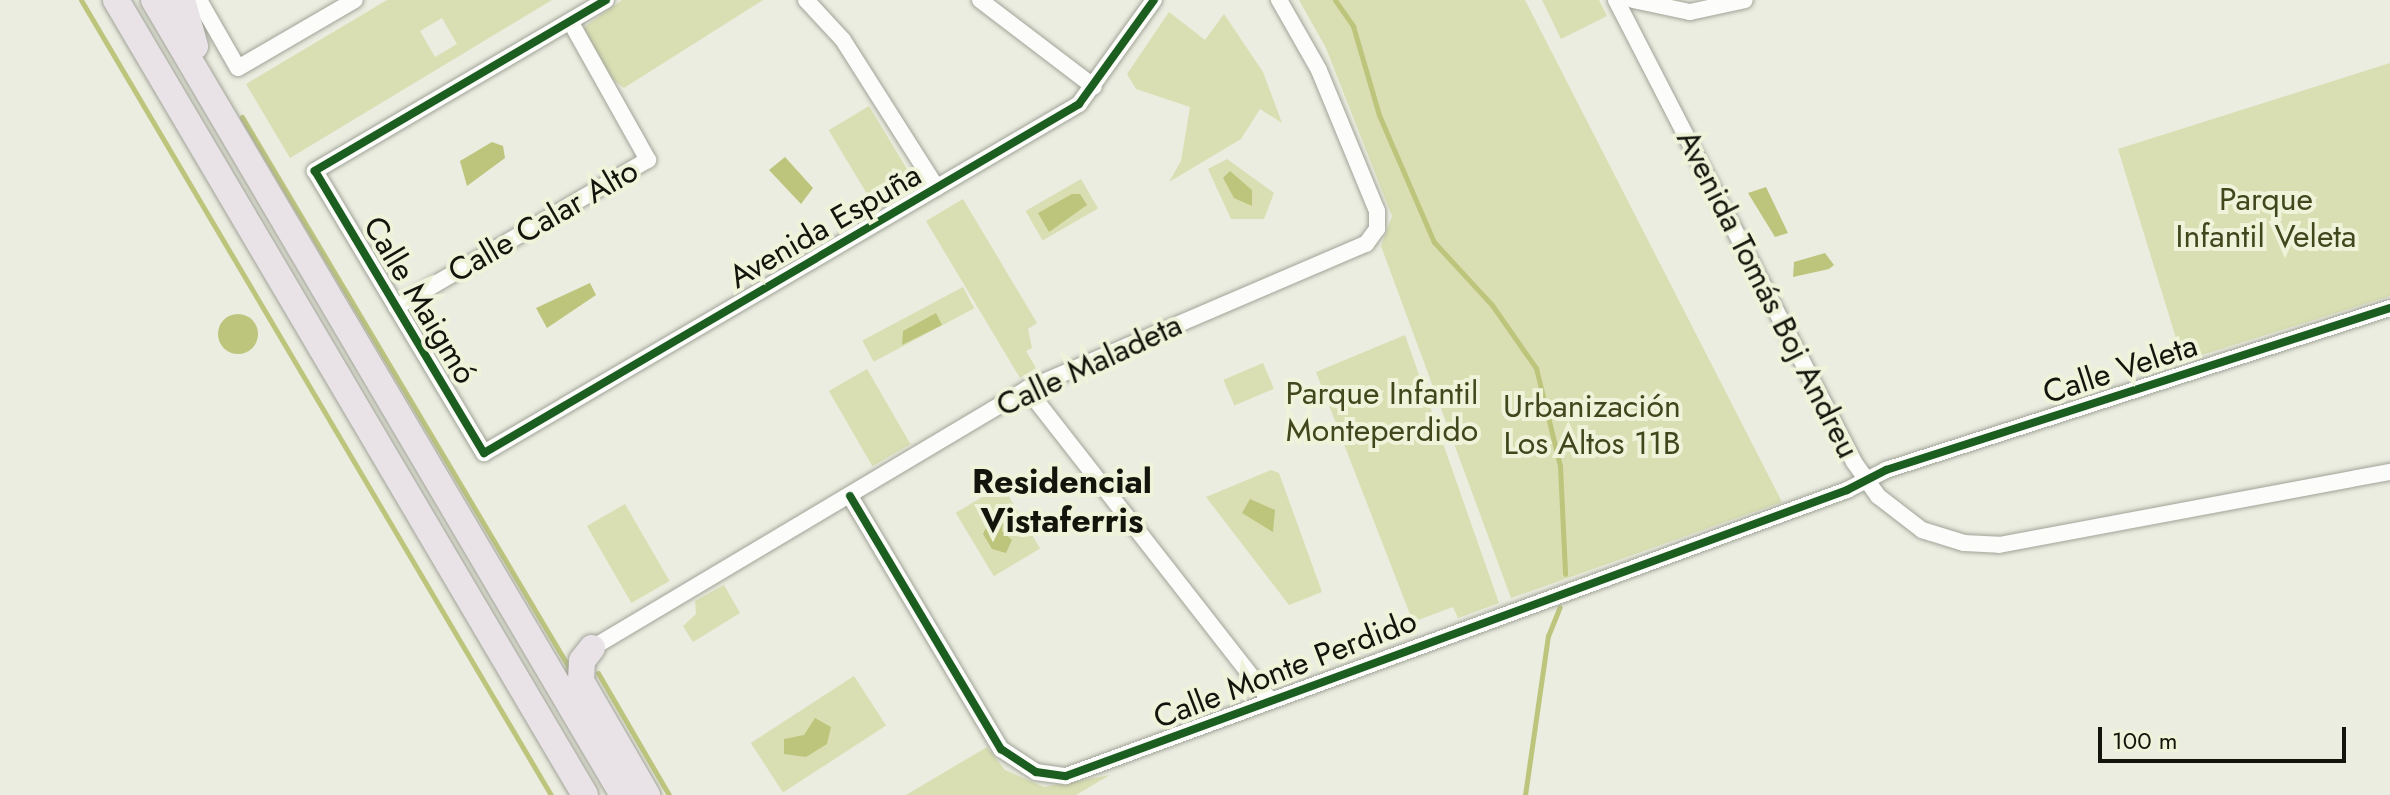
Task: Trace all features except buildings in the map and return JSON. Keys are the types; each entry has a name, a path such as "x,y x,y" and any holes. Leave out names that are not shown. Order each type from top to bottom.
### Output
{"highway":[{"path":"116,0 585,795"},
{"path":"154,0 623,795"},
{"path":"182,0 225,120"},
{"path":"592,648 582,661 581,681 647,795"}],"street":[{"path":"199,0 238,68 355,0"},
{"path":"570,21 606,0"},
{"path":"806,0 824,6 937,188"},
{"path":"980,0 1094,87"},
{"name":"Avenida Espuña","path":"484,453 1070,110 1094,87 1154,0"},
{"name":"Calle Maladeta","path":"592,648 1027,389 1373,237 1377,211 1316,62 1279,0"},
{"name":"Avenida Tomás Boj Andreu","path":"1616,0 1865,480 1922,530 1980,545 2390,472"},
{"path":"1633,0 1657,9 1700,12 1745,0"},
{"path":"1638,42 1646,15 1657,9"},
{"name":"Calle Calar Alto","path":"396,307 648,159 570,21"},
{"name":"Calle Maigmó","path":"484,453 315,171 570,21"},
{"name":"Calle Veleta","path":"1865,480 2390,308"},
{"path":"1027,389 1270,700"},
{"name":"Calle Monte Perdido","path":"850,496 1001,749 1024,766 1051,776 1078,774 1569,588 1865,480"}],"green space":[{"path":"387,0 552,0 290,158 246,84","holes":["442,18 457,44 435,57 420,31"]},
{"path":"622,0 763,0 624,88 611,78 583,28"},
{"name":"Urbanización Los Altos 11B","path":"1299,0 1525,0 1782,502 1511,598 1381,246 1392,216 1326,48"},
{"path":"1542,0 1599,0 1607,16 1561,39"},
{"path":"1169,12 1205,40 1224,14 1263,72 1282,123 1260,109 1241,139 1169,182 1181,161 1190,107 1136,89 1127,74"},
{"name":"Parque Infantil Veleta","path":"2390,63 2390,296 2183,361 2118,149"},
{"path":"869,106 915,182 875,206 829,130"},
{"path":"1227,159 1274,193 1264,219 1231,219 1208,169"},
{"path":"1081,179 1098,208 1043,240 1026,211"},
{"path":"963,199 1037,323 1028,329 1032,348 1026,351 1036,368 1020,378 926,221"},
{"path":"963,287 974,308 874,362 862,341"},
{"name":"Parque Infantil Monteperdido","path":"1405,335 1499,603 1458,618 1453,607 1413,622 1316,372"},
{"path":"1263,363 1274,389 1234,406 1223,380"},
{"path":"867,369 910,444 872,466 829,391"},
{"path":"1271,470 1279,473 1322,592 1289,605 1206,497"},
{"path":"1002,485 1040,548 994,576 956,513"},
{"path":"625,504 670,581 631,603 587,526"},
{"path":"724,585 740,613 693,642 683,626 696,614 695,601"},
{"path":"854,676 886,725 783,792 751,743"},
{"path":"987,747 1005,770 1044,787 1110,775 1076,795 906,795"}],"shaded area":[{"path":"492,142 503,146 505,158 467,186 460,161"},
{"path":"785,157 813,188 801,204 769,170"},
{"path":"1230,171 1252,190 1252,206 1234,198 1223,178"},
{"path":"1766,187 1788,233 1775,237 1748,193"},
{"path":"1072,194 1080,194 1087,205 1049,232 1038,213"},
{"path":"1825,253 1834,265 1829,269 1793,277 1794,262"},
{"path":"590,283 596,295 547,328 536,308"},
{"path":"936,313 942,325 902,345 903,331"},
{"path":"238,314 252,320 258,334 252,348 238,354 224,348 218,334 224,320"},
{"path":"1250,499 1275,510 1273,532 1242,513"},
{"path":"994,510 1004,513 1002,531 1012,540 1006,553 992,549 983,534"},
{"path":"815,718 831,727 827,744 806,757 784,754 784,739 804,735"}],"waterway":[{"path":"81,0 551,795"},
{"path":"1335,0 1353,26 1379,115 1434,242 1492,305 1536,368 1560,466 1565,574"},
{"path":"242,117 570,669"},
{"path":"1525,795 1548,636 1560,607"},
{"path":"598,673 669,795"}],"cycle path":[{"path":"606,0 315,171 484,453 1079,104 1154,0"},
{"path":"850,496 1001,749 1036,772 1066,776 1847,490 1886,470 2390,308"}],"district":[{"name":"Residencial Vistaferris","path":"1062,500"}]}
